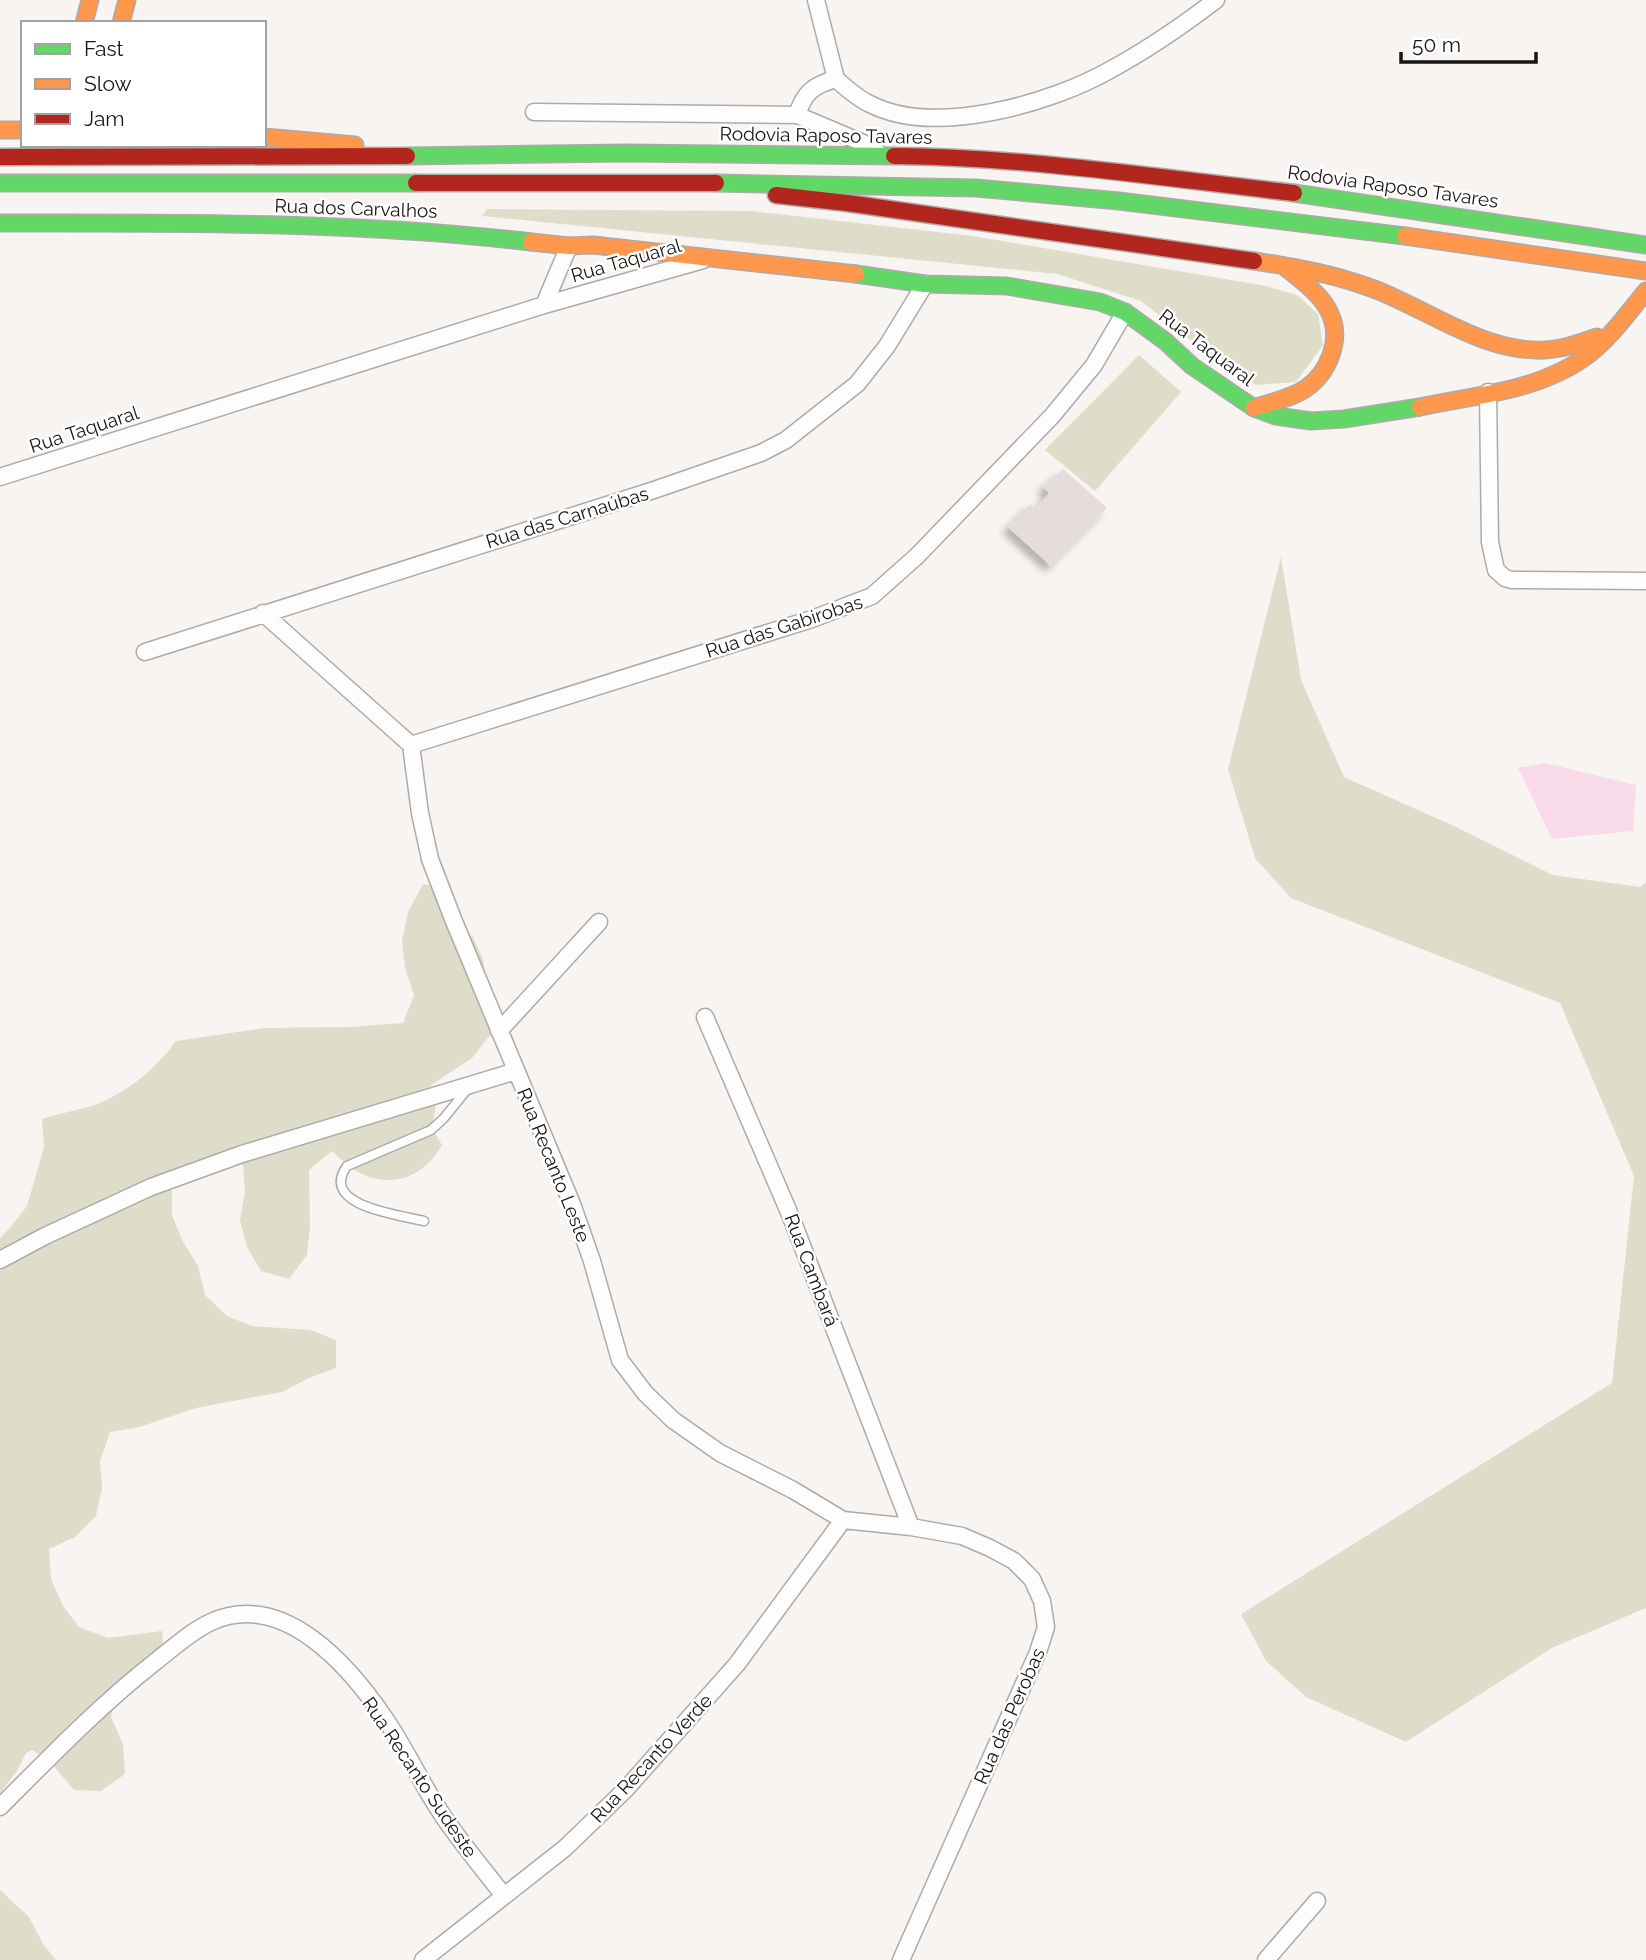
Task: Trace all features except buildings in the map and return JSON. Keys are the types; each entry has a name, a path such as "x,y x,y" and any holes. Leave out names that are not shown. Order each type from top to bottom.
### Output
{"main road":[{"path":"85,21 90,0"},
{"path":"122,21 127,1"},
{"path":"0,130 21,130"},
{"path":"266,137 442,154"},
{"name":"Rodovia Raposo Tavares","path":"0,157 890,154 1095,170 1323,197 1638,244"},
{"path":"0,183 831,184 976,188 1119,201 1362,230 1646,271"},
{"path":"679,184 847,203 1311,270 1353,281 1399,299 1456,328 1517,349 1542,351 1578,346 1618,327"},
{"name":"Rua dos Carvalhos","path":"0,223 213,223 361,227 466,234 569,246 593,245 709,258"},
{"name":"Rua Taquaral","path":"709,258 818,268 925,284 1007,286 1100,302 1125,312 1165,341 1200,372 1254,408 1276,416 1311,421 1344,419 1533,384 1562,371 1589,354 1618,327 1646,291"},
{"path":"1254,408 1307,388 1330,359 1335,339 1330,309 1314,290 1281,265"}],"street":[{"path":"816,0 836,79 871,105 896,114 926,118 959,117 1002,110 1052,95 1107,72 1178,29 1216,0"},
{"path":"797,115 810,89 836,79"},
{"path":"534,112 797,115 890,154"},
{"path":"544,305 569,246"},
{"name":"Rua Taquaral","path":"0,477 544,305 709,258"},
{"name":"Rua das Carnaúbas","path":"145,652 654,490 761,453 786,440 857,384 887,346 925,284"},
{"name":"Rua das Gabirobas","path":"411,745 812,619 872,597 917,556 1052,416 1094,365 1125,312"},
{"path":"1488,392 1490,542 1496,570 1512,580 1646,582"},
{"path":"263,613 411,745 420,813 430,859 516,1071"},
{"path":"499,1031 599,922"},
{"name":"Rua Cambará","path":"705,1017 791,1217 911,1527"},
{"name":"Rua Recanto Leste","path":"0,1260 151,1187 242,1154 516,1071 572,1203 592,1261 620,1360 645,1393 673,1420 720,1453 793,1490 843,1520"},
{"name":"Rua das Perobas","path":"843,1520 911,1527 962,1536 1014,1561 1032,1578 1042,1601 1046,1627 1038,1651 901,1960"},
{"name":"Rua Recanto Verde","path":"423,1960 565,1848 626,1789 737,1664 843,1520"},
{"name":"Rua Recanto Sudeste","path":"0,1807 114,1694 190,1635 227,1617 265,1616 302,1631 334,1656 386,1719 443,1816 504,1896"},
{"path":"1266,1960 1317,1901"}],"lane":[{"path":"424,1221 357,1203 344,1194 340,1184 343,1172 347,1166 431,1130 471,1085"}],"green space":[{"path":"487,209 750,211 973,236 1266,286 1297,295 1318,314 1323,345 1296,382 1256,385 1232,373 1141,301 1057,274 482,216"},
{"path":"1139,355 1181,392 1095,491 1045,450"},
{"path":"1281,557 1301,680 1344,777 1454,826 1553,875 1640,887 1646,882 1646,1608 1552,1648 1406,1742 1306,1697 1266,1661 1241,1614 1612,1383 1634,1176 1560,1003 1291,898 1255,858 1228,769"},
{"path":"423,884 436,890 469,937 472,935 483,959 494,1030 472,1058 431,1085 436,1104 432,1129 442,1145 426,1165 395,1180 383,1180 358,1172 332,1151 309,1170 310,1227 307,1255 289,1279 261,1271 247,1247 240,1220 245,1192 243,1164 217,1154 172,1185 172,1215 183,1242 198,1266 205,1295 227,1316 252,1326 310,1330 336,1340 336,1368 282,1392 196,1408 140,1427 110,1432 100,1461 102,1488 96,1516 75,1537 49,1549 51,1579 63,1606 79,1627 108,1638 162,1631 164,1658 116,1690 111,1717 123,1744 125,1774 101,1791 74,1790 48,1759 32,1750 26,1753 17,1771 0,1793 0,1238 27,1206 44,1147 42,1119 94,1105 122,1091 152,1069 176,1041 264,1028 403,1023 414,995 405,968 402,941 408,912"},
{"path":"0,1890 29,1917 43,1944 56,1960 0,1960"}],"shaded area":[{"path":"1545,763 1636,785 1633,831 1552,839 1518,768"}],"traffic: fast":[{"path":"407,156 626,153 894,156"},
{"path":"0,183 416,183"},
{"path":"716,183 976,188 1119,201 1405,236"},
{"path":"1294,193 1646,245"},
{"path":"0,223 199,223 332,227 531,242"},
{"path":"856,274 925,284 1007,286 1100,302 1125,312 1165,341 1192,366 1254,408 1276,416 1311,421 1344,419 1420,407"}],"traffic: slow":[{"path":"85,21 90,0"},
{"path":"122,21 127,0"},
{"path":"0,130 21,130"},
{"path":"266,137 355,145"},
{"path":"1405,236 1646,271"},
{"path":"531,242 569,246 593,245 856,274"},
{"path":"1254,261 1314,272 1374,289 1479,338 1500,345 1545,350 1597,337"},
{"path":"1254,408 1293,395 1309,386 1327,365 1335,340 1331,315 1324,304 1285,267"},
{"path":"1420,407 1507,390 1550,377 1588,355 1619,324 1646,291"}],"traffic: jam":[{"path":"0,157 407,156"},
{"path":"894,156 1044,164 1294,193"},
{"path":"416,183 716,183"},
{"path":"776,195 1254,261"}]}
